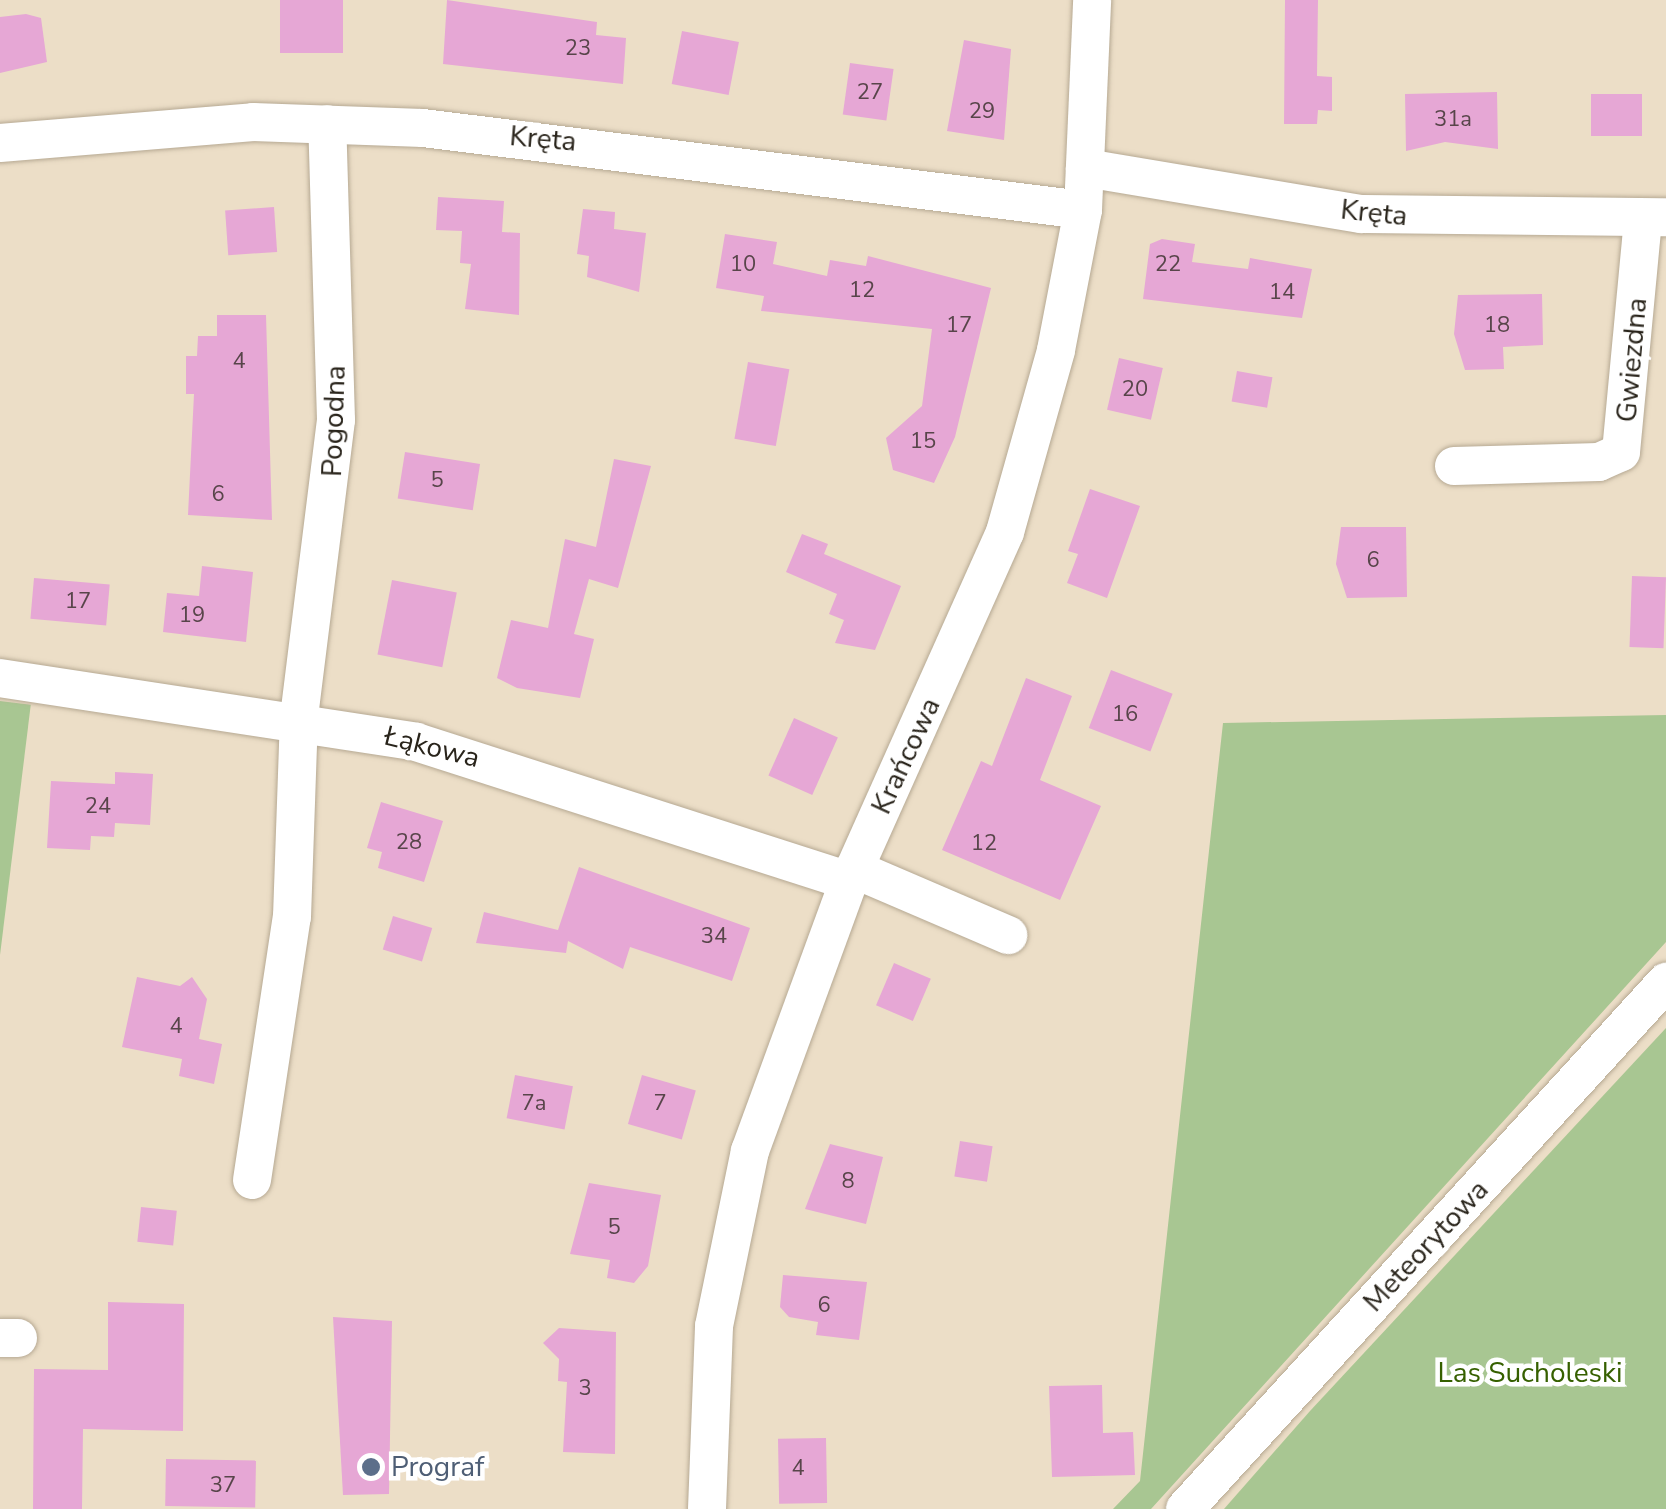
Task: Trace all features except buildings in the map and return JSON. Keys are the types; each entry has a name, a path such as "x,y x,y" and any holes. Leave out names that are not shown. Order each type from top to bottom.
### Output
{"street":[{"name":"Krańcowa","path":"706,1509 725,1250 750,1151 851,875 1005,532 1056,350 1082,210 1092,0"},
{"name":"Kręta","path":"0,143 327,124 595,143 1082,210"},
{"name":"Pogodna","path":"252,1180 292,917 299,717 336,420 327,124"},
{"name":"Kręta","path":"1085,168 1361,214 1655,217"},
{"name":"Gwiezdna","path":"1454,466 1599,462 1620,452 1655,217"},
{"name":"Łąkowa","path":"0,678 299,717 519,770 851,875 1008,935"},
{"name":"Meteorytowa","path":"1186,1509 1666,982"}],"green space":[{"path":"0,701 31,705 0,955"},
{"path":"1666,715 1666,942 1151,1509 1113,1509 1140,1481 1223,723"},
{"name":"Las Sucholeski","path":"1666,1028 1666,1509 1224,1509 1310,1411"}],"place":[{"name":"Prograf","path":"371,1467"}]}
